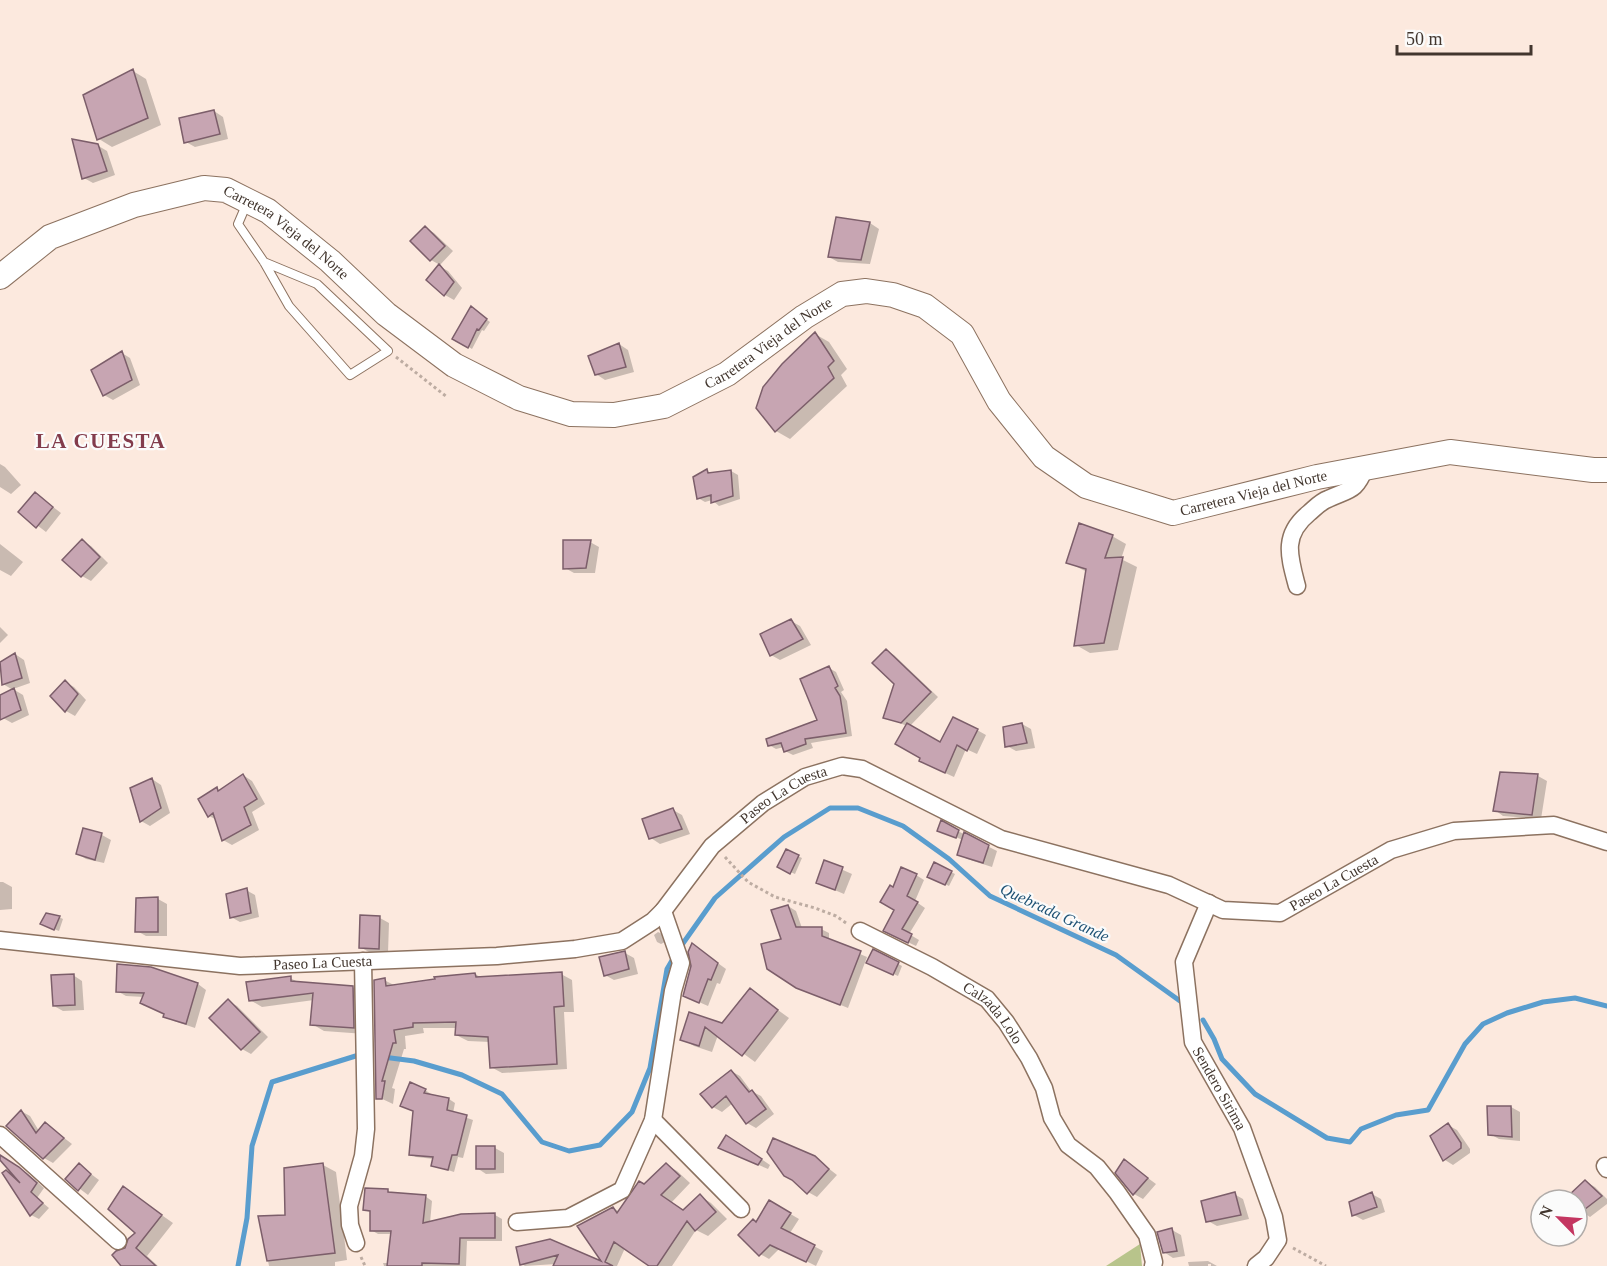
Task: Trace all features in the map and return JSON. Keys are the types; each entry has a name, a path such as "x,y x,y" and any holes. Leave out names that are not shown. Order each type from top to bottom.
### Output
{"street":[{"name":"Carretera Vieja del Norte","path":"2,269 50,237 134,205 204,188 226,190 268,211 330,261 386,314 454,365 519,398 571,414 614,415 664,406 727,374 804,317 842,294 866,291 893,295 925,306 962,334 999,401 1044,457 1086,486 1173,513 1317,477 1450,452 1607,470"},
{"path":"1297,586 1290,561 1289,542 1299,521 1322,502 1346,493 1359,484 1365,468"},
{"name":"Paseo La Cuesta","path":"0,940 240,966 497,956 575,949 622,941 653,921 712,846 763,803 805,777 842,766 862,769 1001,839 1169,885 1223,910 1280,913 1391,850 1455,831 1554,825 1607,842"},
{"name":"Sendero Sirima","path":"1209,903 1184,962 1193,1042 1242,1128 1274,1217 1278,1240"},
{"path":"517,1222 568,1218 622,1190 653,1120 673,991 681,963 663,910"},
{"name":"Calzada Lolo","path":"860,931 932,967 987,999 1006,1022 1029,1058 1044,1088 1052,1118 1068,1145 1097,1167 1118,1192 1147,1235 1154,1266"},
{"path":"356,1243 350,1225 349,1206 363,1156 366,1129 363,962"},
{"path":"653,1120 741,1209"},
{"path":"0,1135 118,1241"},
{"path":"1256,1266 1266,1258 1278,1240"}],"lane":[{"path":"248,200 238,224 264,262 289,306 350,375 388,351 317,284 264,262"}],"path":[{"path":"388,351 447,397"},
{"path":"731,862 748,882 775,897 836,916 860,931"},
{"path":"1278,1240 1326,1266"}],"green space":[{"path":"1140,1244 1142,1266 1106,1266"}],"building":[{"path":"133,69 148,118 97,140 83,95"},
{"path":"214,110 220,134 184,143 179,118"},
{"path":"72,139 98,144 107,171 82,179"},
{"path":"836,217 870,222 861,260 828,257"},
{"path":"425,226 445,246 430,261 410,241"},
{"path":"439,264 454,282 444,296 426,280"},
{"path":"471,306 487,319 479,330 477,329 468,348 452,339"},
{"path":"815,332 834,361 828,367 834,378 775,432 756,408 763,387 782,364"},
{"path":"619,343 626,367 595,375 588,356"},
{"path":"122,351 132,380 103,396 91,370"},
{"path":"707,469 708,473 731,470 733,496 711,503 711,495 697,499 693,477"},
{"path":"35,492 53,507 36,528 18,512"},
{"path":"1079,523 1113,535 1105,558 1123,557 1104,643 1074,646 1086,569 1066,563"},
{"path":"82,539 100,557 81,577 62,560"},
{"path":"563,540 591,540 586,568 563,569"},
{"path":"791,619 803,639 770,656 760,634"},
{"path":"886,649 931,692 901,723 883,718 894,684 872,663"},
{"path":"15,653 22,678 2,685 0,662"},
{"path":"829,666 838,686 835,688 840,696 846,733 805,739 806,744 784,752 781,743 768,746 766,739 817,720 800,679"},
{"path":"65,680 78,694 65,712 50,696"},
{"path":"14,688 21,710 0,720 0,695"},
{"path":"953,717 978,729 967,751 957,745 945,773 919,761 920,758 895,744 907,723 940,742"},
{"path":"1022,723 1027,743 1005,747 1003,727"},
{"path":"1500,772 1538,774 1532,815 1493,811"},
{"path":"243,774 257,799 244,807 251,825 222,841 213,813 208,817 198,799 217,787 218,791"},
{"path":"152,778 161,808 140,822 130,788"},
{"path":"673,808 682,829 649,839 642,819"},
{"path":"941,820 959,830 956,838 937,831"},
{"path":"83,828 102,833 95,860 76,854"},
{"path":"964,832 989,845 983,863 957,855"},
{"path":"786,849 799,855 790,874 777,867"},
{"path":"824,860 843,867 835,890 816,883"},
{"path":"934,862 952,871 945,885 927,877"},
{"path":"901,867 917,874 907,896 918,902 902,929 912,934 908,943 883,931 894,910 880,902 890,885 893,887"},
{"path":"247,888 251,913 230,918 226,894"},
{"path":"158,897 158,932 135,932 136,898"},
{"path":"788,905 796,927 822,927 822,936 861,951 840,1005 796,988 767,969 761,944 781,939 771,910"},
{"path":"46,913 60,916 54,930 40,924"},
{"path":"360,915 380,916 379,949 359,948"},
{"path":"692,943 718,963 711,980 708,979 699,1003 683,996 691,966 688,952"},
{"path":"873,949 899,962 893,975 866,963"},
{"path":"625,951 629,969 604,976 599,957"},
{"path":"117,964 151,967 198,983 186,1024 163,1017 164,1014 140,1003 144,993 116,992"},
{"path":"562,972 564,1006 554,1007 557,1064 490,1068 488,1037 455,1035 456,1022 413,1023 413,1027 394,1030 396,1043 393,1043 382,1081 385,1081 382,1099 376,1099 374,980 385,978 386,986 435,979 434,977 475,973 476,977"},
{"path":"74,974 75,1005 53,1006 51,975"},
{"path":"291,976 291,981 353,986 354,1028 310,1025 313,993 249,1001 246,982"},
{"path":"750,988 778,1010 742,1056 705,1027 699,1046 680,1040 689,1012 722,1023"},
{"path":"228,999 260,1032 241,1050 209,1018"},
{"path":"731,1070 749,1092 752,1090 766,1109 746,1124 726,1096 712,1108 700,1094"},
{"path":"410,1082 426,1089 424,1093 449,1098 447,1110 467,1115 457,1155 452,1155 448,1170 431,1166 433,1157 409,1155 413,1111 400,1106"},
{"path":"1487,1106 1511,1106 1512,1137 1488,1135"},
{"path":"21,1110 36,1133 45,1122 64,1138 43,1159 6,1126"},
{"path":"1448,1123 1461,1143 1461,1148 1443,1161 1430,1136"},
{"path":"726,1135 762,1159 758,1165 718,1148"},
{"path":"773,1138 815,1156 829,1169 807,1194 784,1176 767,1152"},
{"path":"476,1146 495,1146 495,1169 476,1169"},
{"path":"0,1155 19,1167 37,1183 31,1192 43,1203 30,1216 2,1173 6,1170 20,1183 0,1160"},
{"path":"1124,1159 1148,1178 1133,1195 1115,1173"},
{"path":"79,1163 91,1174 78,1191 65,1179"},
{"path":"323,1163 335,1253 267,1261 258,1216 285,1215 284,1168"},
{"path":"666,1163 680,1176 661,1195 683,1210 700,1194 716,1212 695,1231 687,1221 657,1266 649,1266 614,1242 605,1262 613,1266 553,1266 558,1255 520,1265 516,1247 550,1239 601,1261 577,1226 613,1207 617,1213 639,1181 644,1184"},
{"path":"1585,1180 1602,1196 1589,1206 1589,1188 1576,1188"},
{"path":"123,1186 162,1215 136,1248 156,1266 121,1266 112,1255 125,1248 128,1239 135,1233 108,1209"},
{"path":"365,1188 426,1195 423,1223 461,1214 495,1213 495,1238 460,1238 459,1264 422,1263 422,1266 387,1266 391,1231 370,1231 370,1211 363,1210"},
{"path":"1235,1192 1241,1215 1206,1222 1201,1201"},
{"path":"1372,1192 1377,1207 1352,1216 1349,1202"},
{"path":"769,1200 791,1213 781,1228 815,1245 806,1262 770,1245 759,1256 738,1235 753,1219 756,1222"},
{"path":"1172,1228 1177,1251 1163,1253 1157,1232"}],"waterway":[{"name":"Quebrada Grande","path":"679,949 715,898 784,837 830,808 858,808 903,826 949,859 990,896 1116,955 1180,1001"},
{"name":"Quebrada Grande","path":"383,1057 414,1061 462,1075 502,1094 542,1142 569,1151 600,1145 632,1112 650,1068 667,969 674,957"},
{"name":"Quebrada Grande","path":"1203,1020 1222,1059 1255,1094 1327,1138 1350,1142 1361,1129 1396,1115 1428,1110 1465,1044 1483,1024 1507,1013 1543,1002 1575,998 1607,1006"},
{"name":"Quebrada Grande","path":"238,1266 247,1218 252,1146 272,1082 362,1054"}],"district":[{"name":"LA CUESTA","path":"101,441"}]}
